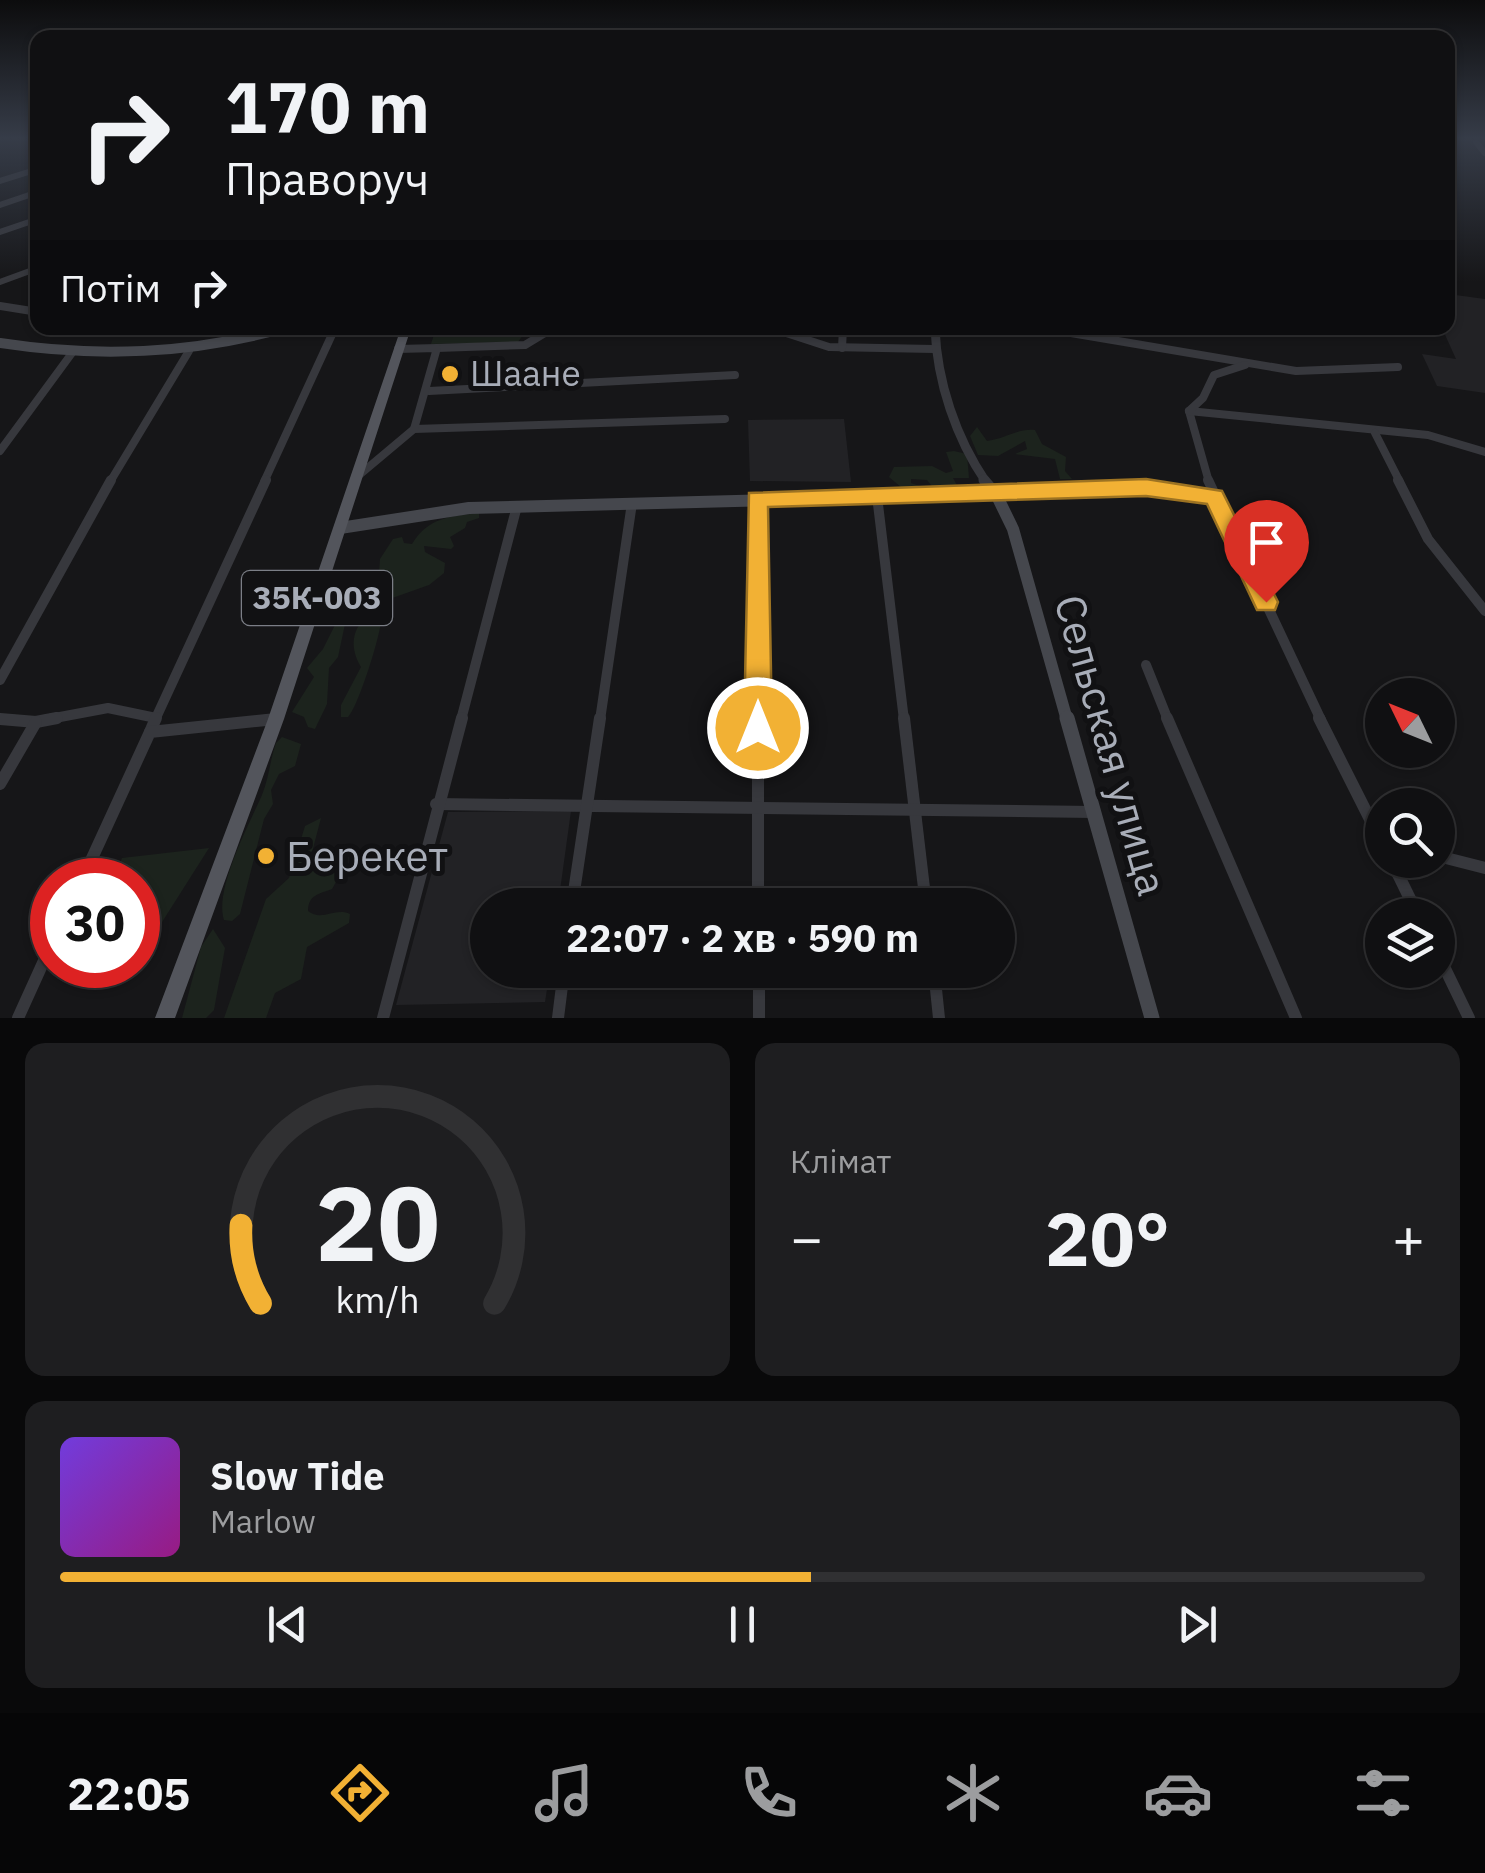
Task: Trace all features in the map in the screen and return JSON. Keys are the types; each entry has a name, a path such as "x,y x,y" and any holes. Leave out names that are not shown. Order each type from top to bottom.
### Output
{"main road":[{"path":"0,343 72,353 189,351 256,335"},
{"name":"35К-003","path":"165,1018 276,719 403,335"},
{"path":"340,528 375,526 430,511 517,506 996,494"},
{"name":"Сельская улица","path":"996,494 1013,529 1152,1018"}],"street":[{"path":"0,206 30,195"},
{"path":"0,232 30,221"},
{"path":"0,282 30,271"},
{"path":"0,306 30,311"},
{"path":"92,858 332,335"},
{"path":"398,350 525,345 541,335"},
{"path":"784,335 842,348 934,349"},
{"path":"842,348 843,335"},
{"path":"935,335 934,349 971,458 996,494 1146,488 1214,497"},
{"path":"1096,335 1249,364 1316,372 1398,367"},
{"path":"357,476 414,430 429,391 437,348"},
{"path":"0,680 98,502 189,351"},
{"path":"0,451 72,353"},
{"path":"1249,364 1214,375 1203,398 1190,411 1190,431 1214,497 1365,807"},
{"path":"429,391 735,374"},
{"path":"1190,411 1375,434 1428,436 1485,452"},
{"path":"414,430 725,420"},
{"path":"1375,434 1428,540 1485,611"},
{"path":"877,496 924,888"},
{"path":"757,499 758,888"},
{"path":"574,888 632,503"},
{"path":"383,1018 517,506"},
{"path":"1146,665 1204,813 1296,1018"},
{"path":"0,720 36,722 108,708 156,718"},
{"path":"150,732 276,719"},
{"path":"0,784 36,722"},
{"path":"436,804 758,804 1094,812"},
{"path":"1455,860 1485,868"},
{"path":"18,1018 32,988"},
{"path":"558,1018 562,988"},
{"path":"759,988 759,1018"},
{"path":"936,988 940,1018"},
{"path":"1455,988 1470,1018"}],"shaded area":[{"path":"1455,295 1485,299 1485,393 1437,386 1422,354 1456,359 1445,335 1455,335"},
{"path":"434,335 523,335 518,342 431,344"},
{"path":"844,419 851,482 750,481 748,420"},
{"path":"977,427 987,441 1035,430 1042,444 1066,457 1065,471 1072,479 1060,479 1055,459 1015,454 1027,449 1025,441 998,456 978,455 970,436"},
{"path":"946,452 967,454 969,478 953,478 959,489 935,490 927,480 911,479 911,483 928,489 901,487 889,477 894,467 932,466 946,473 953,471"},
{"path":"479,513 479,518 467,522 465,528 450,537 454,546 451,549 424,546 425,552 445,563 444,573 429,585 367,607 366,596 378,587 380,559 393,539 402,537 404,543 412,544 440,520"},
{"path":"348,610 338,657 329,668 327,704 315,729 308,727 304,717 292,712 314,677 307,668 323,649 341,613"},
{"path":"371,614 381,619 374,653 352,711 348,717 341,717 341,705 361,667 354,646 356,632"},
{"path":"282,737 301,744 295,766 279,774 271,790 273,804 264,819 240,914 232,921 224,920 222,907 228,875 264,789 276,743"},
{"path":"571,811 560,888 470,888 470,988 547,988 545,1002 396,1005 448,812"},
{"path":"321,818 310,860 321,869 347,863 332,889 312,898 308,911 318,915 344,912 350,914 349,923 307,947 301,979 275,993 266,1018 224,1018 266,899 289,878 305,826"},
{"path":"209,848 160,925 160,858 122,858"},
{"path":"213,929 225,948 214,1010 206,1018 182,1018 201,947"}],"place":[{"name":"Шаане","path":"450,374"},
{"name":"Берекет","path":"266,856"}],"route":[{"path":"758,728 757,499 1146,488 1214,497 1266,602"}]}
